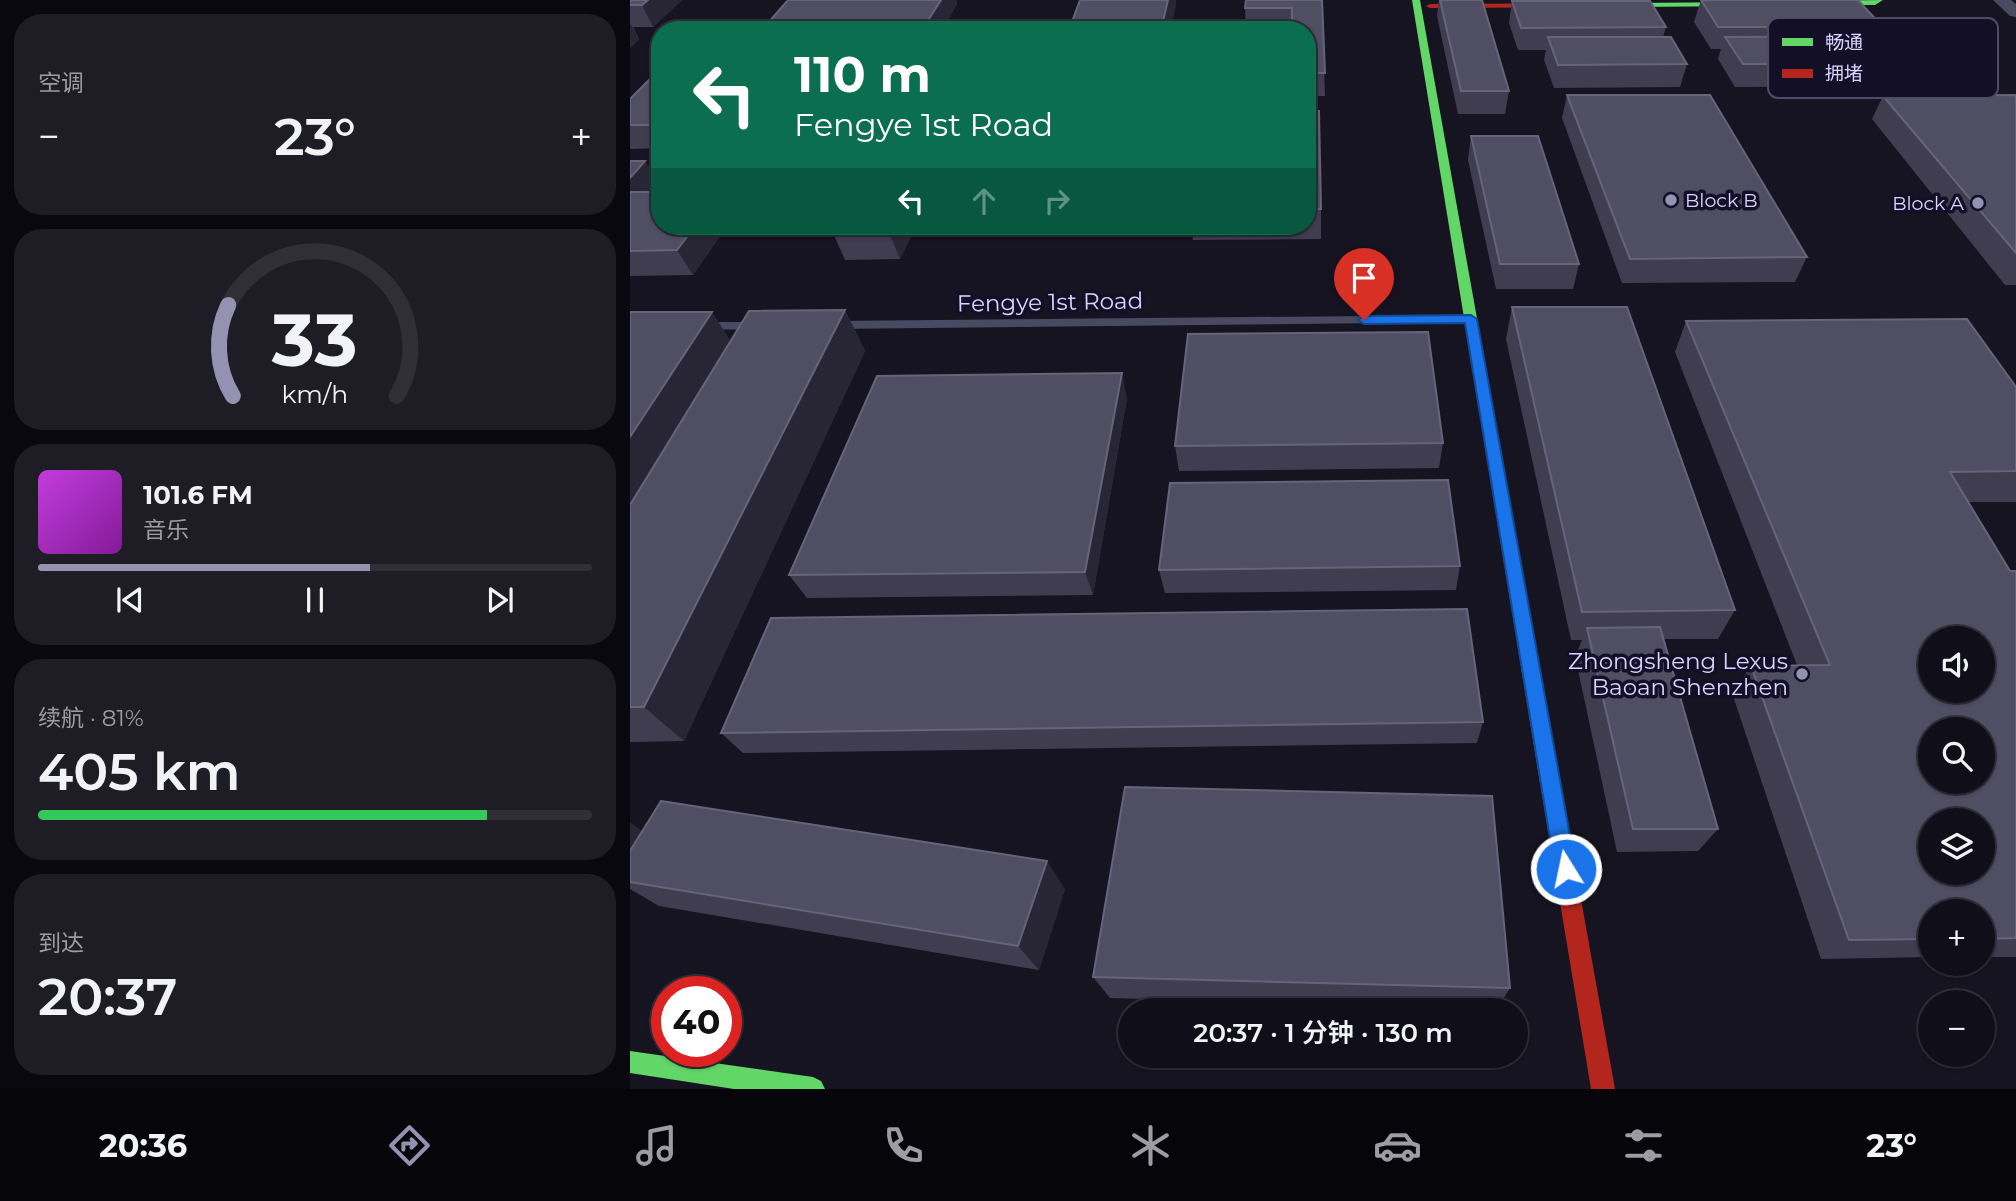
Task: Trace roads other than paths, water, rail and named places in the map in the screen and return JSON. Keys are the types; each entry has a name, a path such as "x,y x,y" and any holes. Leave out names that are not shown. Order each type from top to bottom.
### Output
{"street":[{"path":"1792,3 1875,3 1879,0"},
{"path":"2001,0 2016,12"},
{"path":"1604,1089 1417,3 1764,4"},
{"path":"630,1062 813,1089"}],"lane":[{"name":"Fengye 1st Road","path":"812,325 1471,319"},
{"path":"686,327 770,326"}],"place":[{"name":"Block B","path":"1671,200"},
{"name":"Block A","path":"1978,203"},
{"name":"Zhongsheng Lexus Baoan Shenzhen","path":"1802,674"}]}
